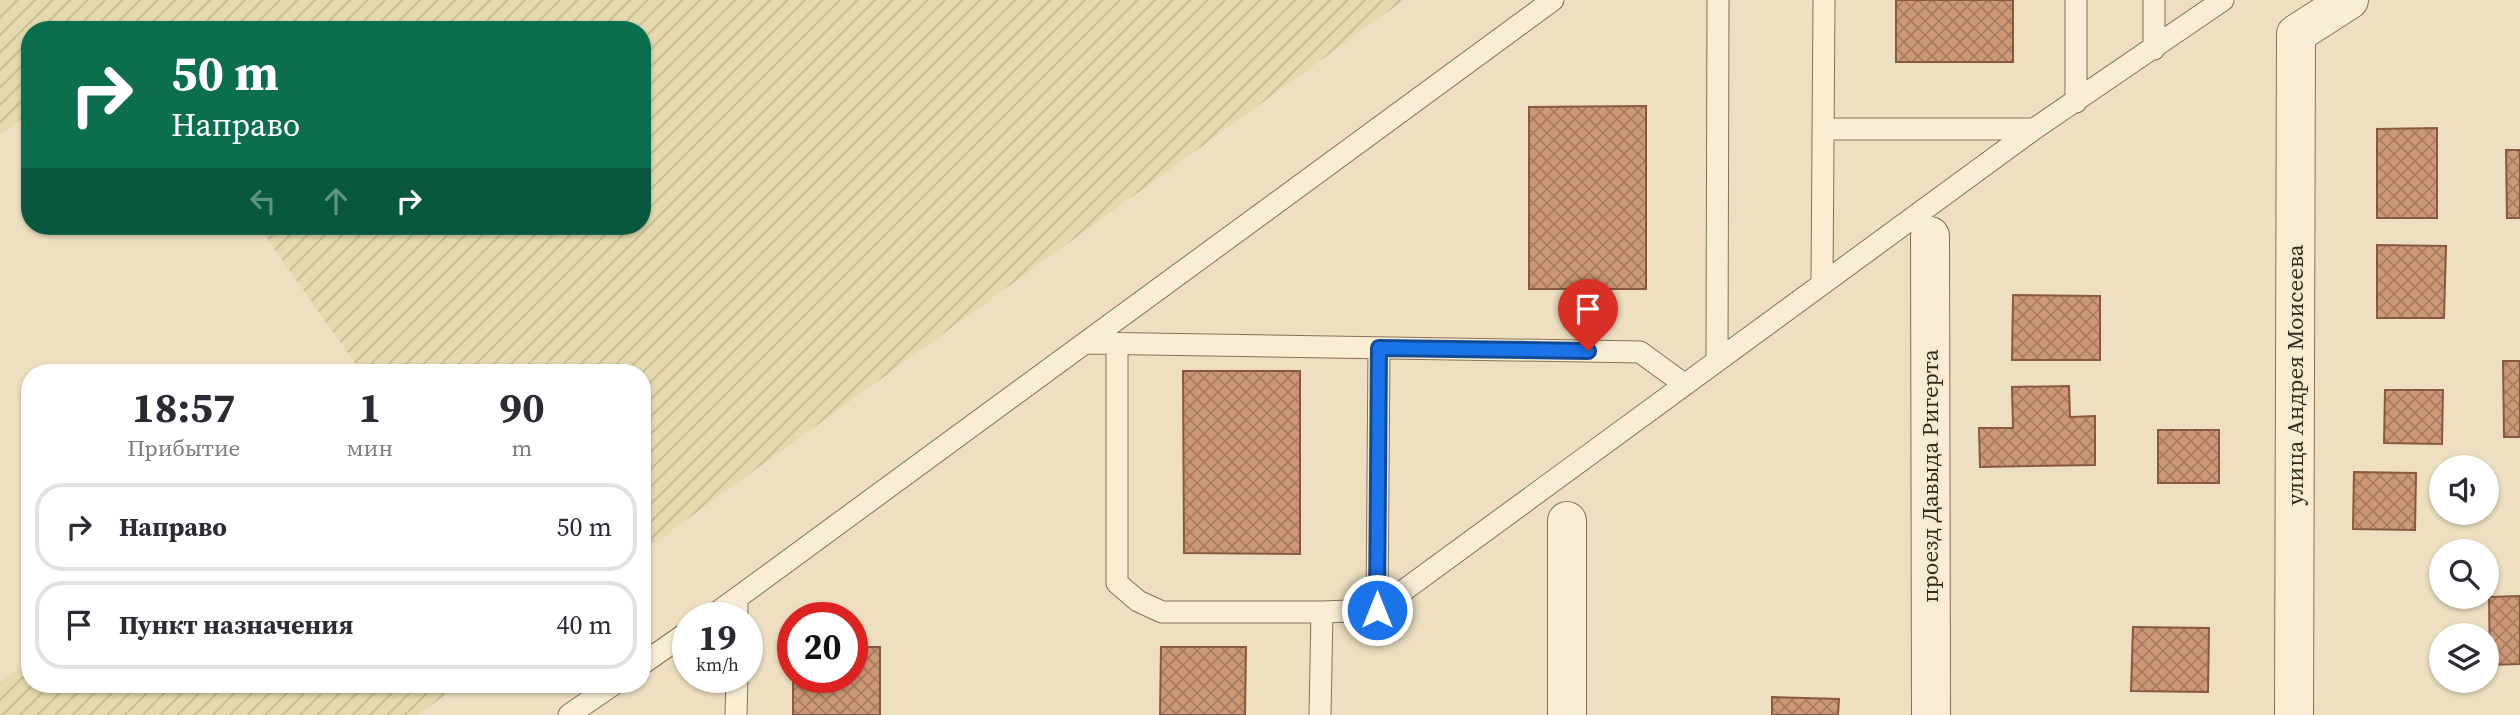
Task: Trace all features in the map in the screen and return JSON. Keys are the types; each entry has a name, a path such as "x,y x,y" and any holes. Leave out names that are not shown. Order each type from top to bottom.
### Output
{"street":[{"name":"улица Андрея Моисеева","path":"2294,715 2295,34 2349,0"},
{"name":"проезд Давыда Ригерта","path":"1930,236 1931,715"},
{"path":"1567,521 1567,715"}],"lane":[{"path":"745,602 1086,343 1553,0"},
{"path":"1717,360 1718,0"},
{"path":"1822,282 1824,0"},
{"path":"2076,0 2076,102"},
{"path":"2154,0 2154,49"},
{"path":"1117,344 1117,583 1138,601 1162,612 1377,610 2034,129 2223,0"},
{"path":"1823,129 2034,129"},
{"path":"1086,343 1640,352 1684,384"},
{"path":"1377,610 1379,348"},
{"path":"1320,715 1322,612"},
{"path":"651,658 672,643"},
{"path":"576,713 602,693"},
{"path":"736,715 737,693"}],"shaded area":[{"path":"0,0 1404,0 651,545 651,364 356,364 264,235 651,235 651,21 21,21 21,119 0,134"},
{"path":"21,668 21,693 448,693 418,715 0,715 0,683"}],"building":[{"path":"1896,0 2013,0 2013,62 1896,62"},
{"path":"1646,106 1646,289 1529,289 1529,107"},
{"path":"2437,128 2437,218 2377,218 2377,129"},
{"path":"2506,150 2520,150 2520,218 2507,218"},
{"path":"2377,245 2446,246 2444,318 2377,318"},
{"path":"2013,295 2100,296 2100,360 2012,360"},
{"path":"2503,361 2520,361 2520,437 2504,437"},
{"path":"1183,371 1300,371 1300,554 1184,553"},
{"path":"2069,386 2070,417 2095,416 2095,465 1980,467 1979,428 2013,428 2012,387"},
{"path":"2385,390 2443,390 2442,444 2384,443"},
{"path":"2158,430 2219,430 2219,483 2158,483"},
{"path":"2354,472 2416,473 2415,530 2353,529"},
{"path":"2520,596 2520,664 2499,665 2499,623 2489,623 2489,609 2499,609 2499,597"},
{"path":"2133,627 2209,628 2208,692 2131,691"},
{"path":"868,647 880,647 880,715 793,715 793,693 868,693"},
{"path":"1161,647 1246,647 1245,715 1160,715"},
{"path":"1772,697 1839,699 1838,715 1772,715"}],"route":[{"path":"1377,610 1379,348 1588,351"}]}
